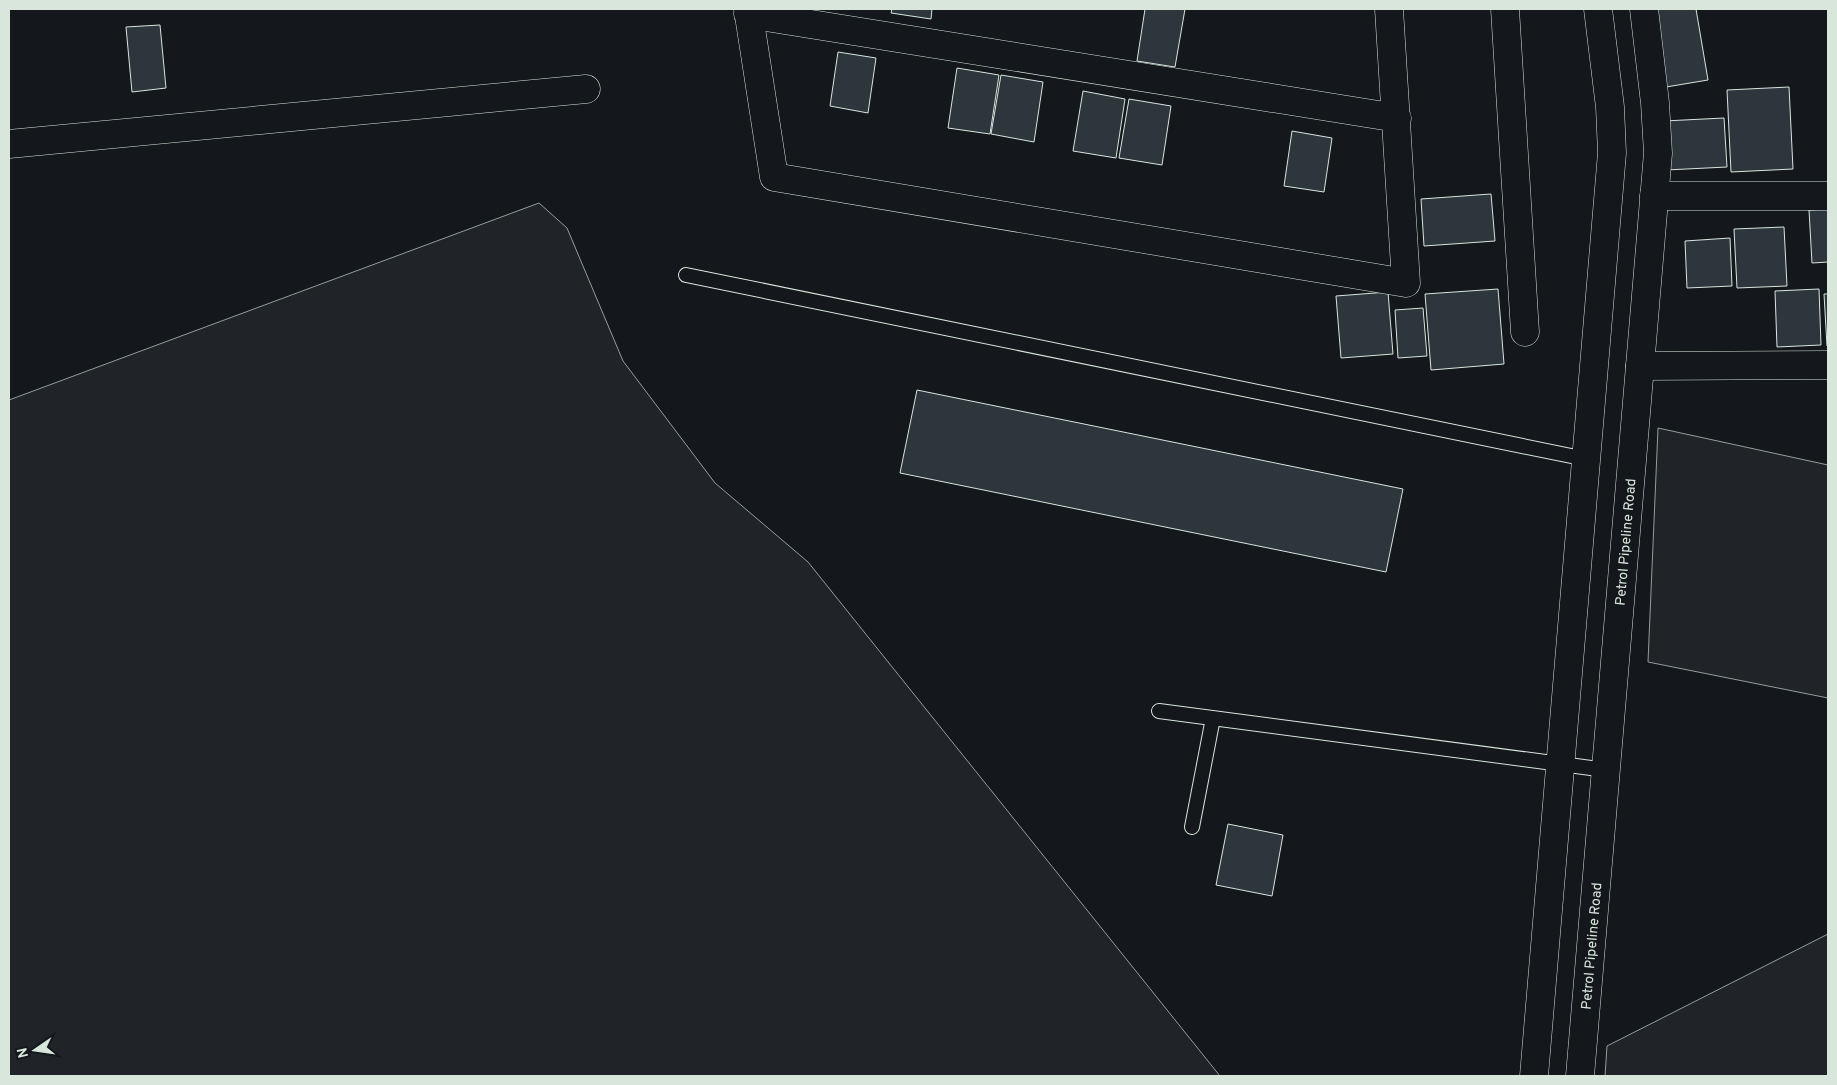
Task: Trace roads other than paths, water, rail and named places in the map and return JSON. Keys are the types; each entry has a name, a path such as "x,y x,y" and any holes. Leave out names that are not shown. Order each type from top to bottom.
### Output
{"street":[{"path":"1389,9 1397,118 1406,283 774,177 748,11 1397,118"},
{"path":"1505,9 1525,332"},
{"path":"1534,1076 1612,153 1610,107 1598,9"},
{"name":"Petrol Pipeline Road","path":"1580,1076 1658,153 1656,112 1644,9"},
{"path":"9,144 586,88"},
{"path":"1654,196 1828,196"},
{"path":"1640,366 1828,365"}],"lane":[{"path":"686,275 1586,459"},
{"path":"1160,711 1606,770"},
{"path":"1192,827 1213,718"}]}
